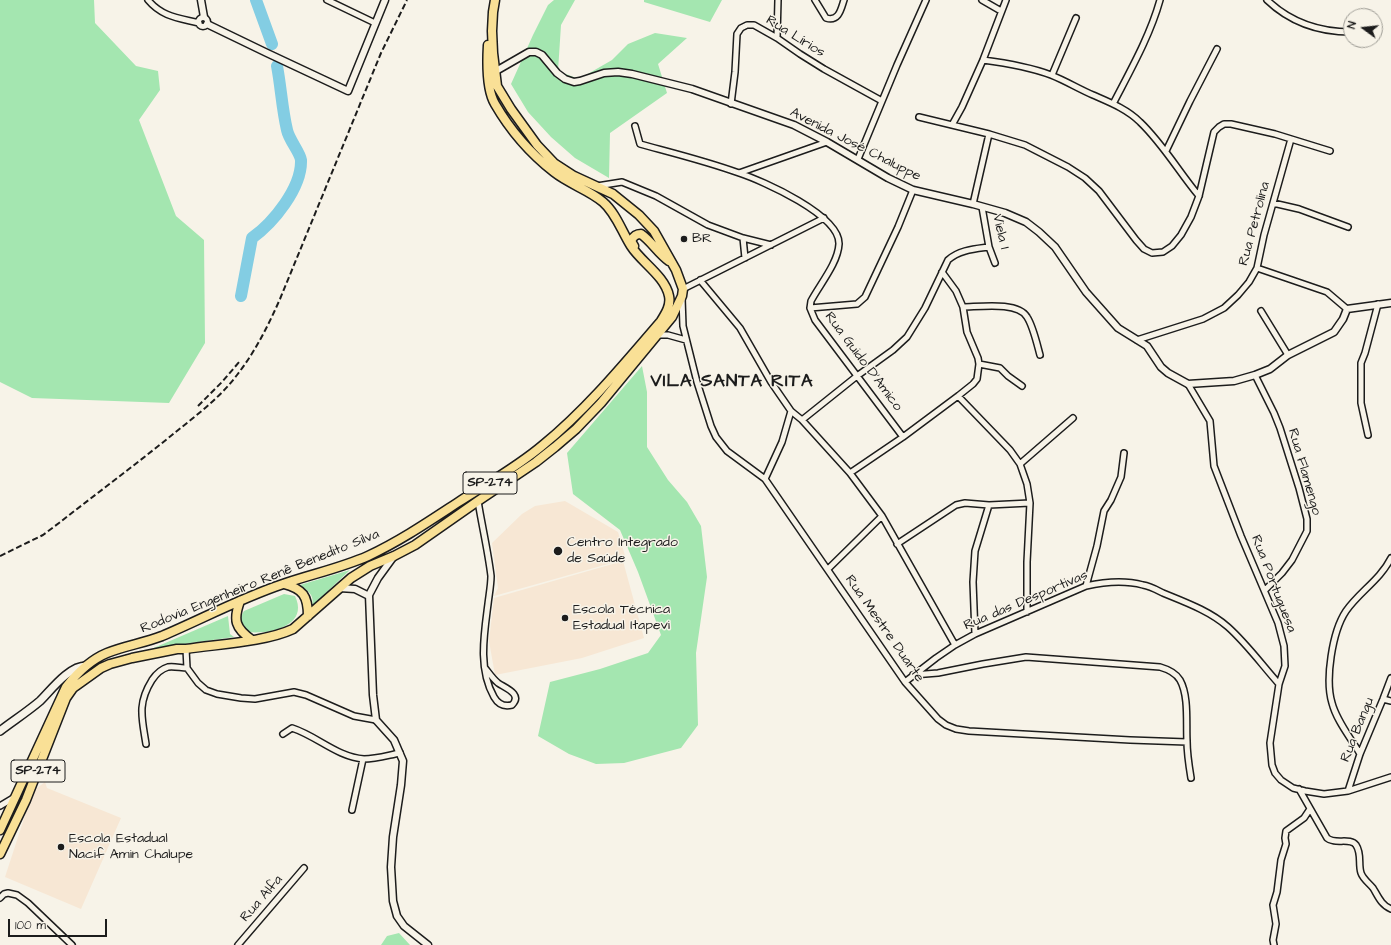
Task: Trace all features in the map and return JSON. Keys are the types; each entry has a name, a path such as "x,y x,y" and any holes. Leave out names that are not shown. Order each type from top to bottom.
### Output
{"main road":[{"name":"Rodovia Engenheiro Renê Benedito Silva","path":"0,830 66,687 86,666 95,659 108,653 160,637 240,601 284,584 352,563 408,535 461,500 504,475 543,445 593,398 661,321 667,311 670,305 669,295 660,277 631,247 613,213 604,202 555,173 525,145 494,102 487,69 490,0"},
{"path":"495,0 492,31 497,86 511,109 537,146 554,163 574,176 596,186 625,203 654,231 676,270 683,293"},
{"path":"648,265 646,260 632,243 633,238 637,234 645,236 661,255 673,264"},
{"name":"Rodovia Engenheiro Renê Benedito Silva","path":"0,854 26,800 64,705 73,688 101,668 132,658 177,649 252,640 284,633 293,628 346,582 370,566 415,545 536,462 576,429 601,403 658,335 674,313 683,293"},
{"path":"284,584 295,587 301,591 307,600 308,616"},
{"path":"240,601 235,619 240,630 252,640"},
{"path":"0,732 33,706 69,673 81,666 86,666"},
{"path":"45,694 55,697 59,701"}],"street":[{"path":"148,0 154,8 162,13 199,23 202,26 207,24 348,92 385,0"},
{"path":"201,0 204,17 207,19 207,24"},
{"path":"327,0 375,23"},
{"path":"777,38 778,0"},
{"path":"816,0 826,18 834,19 838,16 844,0"},
{"path":"858,159 926,0"},
{"path":"982,0 1001,11"},
{"path":"952,125 962,107 983,60 1006,0"},
{"path":"1112,104 1127,77 1150,28 1160,0"},
{"path":"1267,0 1284,13 1300,22 1318,29 1343,31"},
{"path":"199,23 200,19 204,17"},
{"path":"1052,75 1076,18"},
{"name":"Rua Lírios","path":"731,104 735,72 737,34 741,28 747,25 754,25 777,38 824,69 882,101"},
{"path":"1166,151 1217,49"},
{"name":"Avenida José Chaluppe","path":"496,71 529,52 536,52 542,55 557,73 565,79 574,82 604,73 618,72 692,89 794,125 858,159 888,178 913,190 982,206 1005,213 1026,222 1055,247 1086,292 1106,316 1118,328 1147,346 1161,366 1168,373 1188,384"},
{"path":"983,60 1005,63 1052,75 1112,104 1137,118 1166,151 1184,178 1199,196"},
{"path":"919,117 990,134 1025,145 1068,167 1085,178 1099,191 1136,240 1144,249 1152,253 1163,252 1172,246 1181,235 1191,217 1199,196 1214,132 1224,124 1256,129 1330,151"},
{"name":"Rua Guido D'Amico","path":"635,126 640,144 714,164 757,179 805,205 824,218 836,233 839,244 837,256 811,301 810,308 815,320 903,437"},
{"path":"973,204 990,134"},
{"name":"Rua Petrolina","path":"1137,340 1203,319 1224,308 1249,282 1257,268 1264,235 1291,139"},
{"path":"739,173 827,142"},
{"path":"596,186 622,182 656,196 708,225 743,238 771,245"},
{"path":"810,308 857,304 861,302 865,297 898,227 913,190"},
{"path":"1273,203 1299,210 1348,227"},
{"name":"Viela I","path":"982,206 989,247 995,264"},
{"path":"683,293 700,280 824,218"},
{"path":"743,238 745,258"},
{"path":"802,420 857,376 893,350 907,337 925,308 948,260 965,251 989,247"},
{"path":"1257,268 1327,292 1347,310"},
{"path":"850,473 903,437 958,396 977,379 979,364 978,358 967,332 963,307 956,292 942,272"},
{"path":"700,280 740,328 771,382 791,411 802,420 850,473 882,516 954,645"},
{"name":"Rua Mestre Duarte","path":"683,293 683,322 686,340 710,426 716,438 727,452 765,479 905,682 938,719 946,725 956,729 970,731 1187,742"},
{"path":"1347,310 1391,303"},
{"path":"1368,435 1361,403 1360,363 1365,353 1378,304"},
{"path":"963,307 997,306 1021,310 1027,317 1040,355"},
{"path":"1188,384 1234,381 1270,369 1288,355 1334,332 1347,310"},
{"path":"1261,311 1288,355"},
{"path":"658,335 668,335 686,340"},
{"path":"979,364 1000,368 1022,386"},
{"name":"Rua Flamengo","path":"1255,375 1280,428 1300,488 1307,519 1307,531 1292,560 1282,573 1265,590"},
{"name":"Rua Portuguesa","path":"1188,384 1210,421 1214,466 1241,536 1278,623 1284,646 1284,666 1279,684 1270,743 1272,765 1275,773 1281,780 1293,788 1324,794 1348,792 1391,777"},
{"path":"958,396 1010,450 1020,464 1027,484 1030,503 1027,562 1027,612"},
{"path":"765,479 782,442 791,411"},
{"path":"1020,464 1073,418"},
{"path":"1086,586 1097,546 1104,511 1111,500 1121,477 1124,453"},
{"path":"478,501 491,578 484,635 483,654 485,668 490,690 497,702 505,706 512,705 515,700 515,695 513,692 496,682 485,668"},
{"path":"897,544 956,505 965,503 988,505 1030,503"},
{"path":"975,634 973,582 975,552 988,505"},
{"path":"828,569 882,516"},
{"path":"394,556 378,578 369,596 373,694 376,720 394,740 403,761 403,772 393,837 391,867 393,901 396,916 404,926 428,945"},
{"path":"1360,754 1337,716 1332,703 1330,687 1331,656 1336,630 1346,611 1382,572 1391,558"},
{"name":"Rua das Desportivas","path":"905,682 954,645 975,634 1086,586 1105,582 1119,582 1143,584 1214,617 1227,626 1249,648 1279,684"},
{"path":"339,588 355,589 369,596"},
{"path":"186,649 187,668 198,683 206,690 217,694 241,698 255,698 294,692 306,695 354,716 376,720"},
{"path":"913,675 938,673 1026,657 1160,666 1171,671 1180,680 1184,692 1191,778"},
{"path":"146,744 142,716 142,699 153,677 160,670 172,667 187,668"},
{"name":"Rua Bangu","path":"1348,792 1360,754 1384,699 1391,678"},
{"path":"1384,699 1391,701"},
{"path":"283,734 292,728 319,740 336,750 350,756 363,759 400,753"},
{"path":"352,810 363,759"},
{"path":"1299,790 1326,836 1330,840 1351,842 1356,846 1359,851 1362,875 1381,902 1391,909"},
{"path":"0,806 16,797"},
{"path":"1274,945 1273,940 1276,924 1273,905 1277,892 1280,860 1286,844 1286,831 1304,818 1310,809"},
{"name":"Rua Alfa","path":"238,945 304,868"},
{"path":"0,898 4,894 8,893 18,895 72,945"}],"shaded area":[{"name":"Centro Integrado de Saúde","path":"565,501 618,532 626,559 494,596 498,588 492,543 522,514 535,506"},
{"name":"Escola Técnica Estadual Itapevi","path":"623,561 644,638 582,658 495,675 489,641 494,598"},
{"name":"Escola Estadual Nacif Amin Chalupe","path":"45,782 47,788 121,818 81,909 5,877 33,791"}],"green space":[{"path":"0,0 94,0 95,23 136,66 158,71 160,90 139,120 176,216 204,240 205,343 169,403 32,398 0,382"},
{"path":"554,0 575,0 561,25 558,71 579,79 612,60 628,44 655,33 687,38 658,64 667,93 610,133 609,178 575,158 551,137 528,112 511,84 548,5"},
{"path":"644,0 722,0 710,22 644,2"},
{"path":"642,366 647,392 647,447 668,480 687,502 701,526 707,577 696,653 698,725 681,748 624,763 596,764 569,754 538,736 550,682 600,669 648,653 661,635 638,572 620,530 573,494 567,453"},
{"path":"350,570 312,606 312,596 300,585"},
{"path":"284,594 295,596 298,604 296,617 292,622 273,631 266,632 250,632 244,628 240,618 244,611"},
{"path":"228,616 230,634 234,637 149,650"},
{"path":"399,933 410,945 381,945 387,936"}],"waterway":[{"path":"256,0 272,44"},
{"path":"241,296 252,238 269,223 285,204 297,182 300,171 301,160 299,153 287,130 277,66"}],"railway":[{"path":"0,556 43,535 144,457 214,400 230,384 244,366 261,338 280,299 381,53 407,0"},
{"path":"198,406 240,361"}],"place":[{"name":"BR","path":"684,239"},
{"name":"Centro Integrado de Saúde","path":"558,551"},
{"name":"Escola Técnica Estadual Itapevi","path":"565,618"},
{"name":"Escola Estadual Nacif Amin Chalupe","path":"61,847"}],"district":[{"name":"VILA SANTA RITA","path":"732,382"}]}
